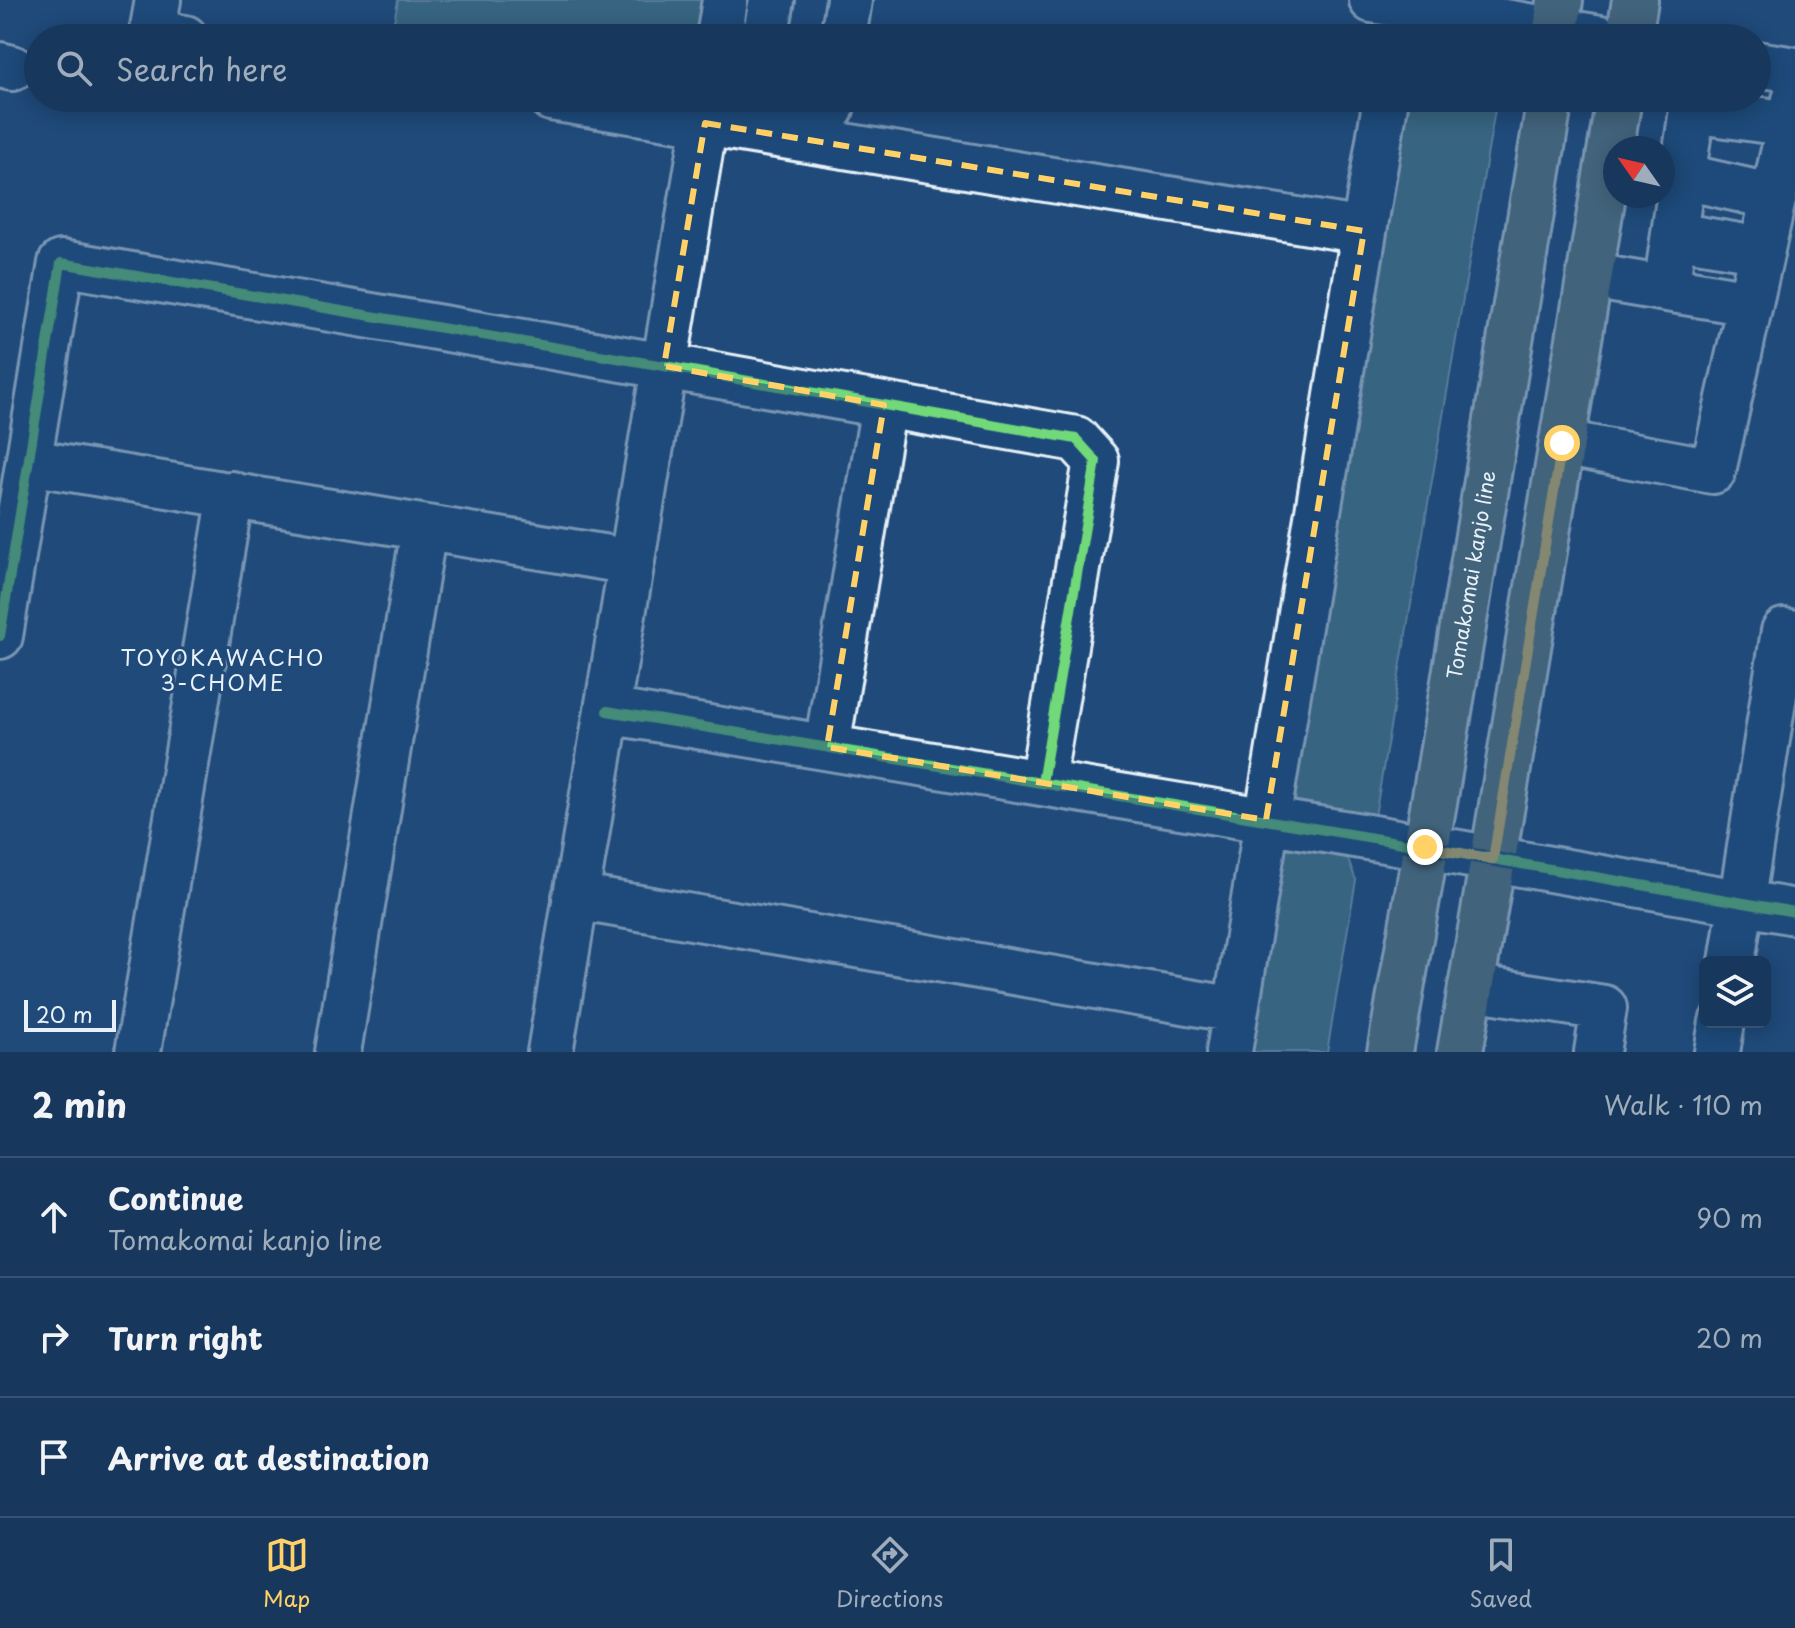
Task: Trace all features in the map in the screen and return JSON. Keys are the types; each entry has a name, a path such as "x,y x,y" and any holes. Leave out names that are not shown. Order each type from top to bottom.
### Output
{"main road":[{"path":"1631,24 1635,0"},
{"name":"Tomakomai kanjo line","path":"1390,1052 1548,112"},
{"path":"1615,136 1617,112"},
{"path":"1460,1052 1603,208"}],"street":[{"path":"154,24 158,0"},
{"path":"721,24 725,0"},
{"path":"768,24 772,0"},
{"path":"845,24 849,0"},
{"path":"1390,14 1557,23"},
{"path":"1771,66 1795,70"},
{"path":"550,1052 707,112"},
{"path":"727,112 829,117 1364,231"},
{"path":"575,897 1232,1031 1384,112"},
{"path":"1675,167 1691,112"},
{"path":"1562,443 1713,471 1792,112 1771,112"},
{"path":"1675,174 1774,197"},
{"path":"1666,289 1674,235 1674,208"},
{"path":"1674,235 1762,250"},
{"path":"0,636 61,263 1076,439 1096,461 1042,783"},
{"path":"1590,276 1750,303"},
{"path":"827,747 884,405"},
{"path":"29,462 632,562"},
{"path":"138,1052 231,494"},
{"path":"338,1052 424,529"},
{"path":"1733,956 1784,631 1795,633"},
{"path":"607,711 1266,820 1795,912"},
{"path":"1471,987 1604,1008 1597,1052"},
{"path":"1717,1052 1721,1028"}],"highlighted area":[{"path":"705,123 1364,231 1266,820 827,747 884,405 664,366"}],"green space":[{"path":"398,0 703,0 699,24 394,24"},
{"path":"1403,112 1495,112 1375,816 1290,801"},
{"path":"1282,848 1347,857 1356,880 1327,1052 1247,1052"}],"cycle path":[{"path":"0,636 61,263 1076,439 1096,461 1042,783"},
{"path":"607,711 1385,840 1795,912"}],"district":[{"name":"TOYOKAWACHO 3-CHOME","path":"223,670"}],"route":[{"path":"1425,847 1493,859 1562,443"}]}
